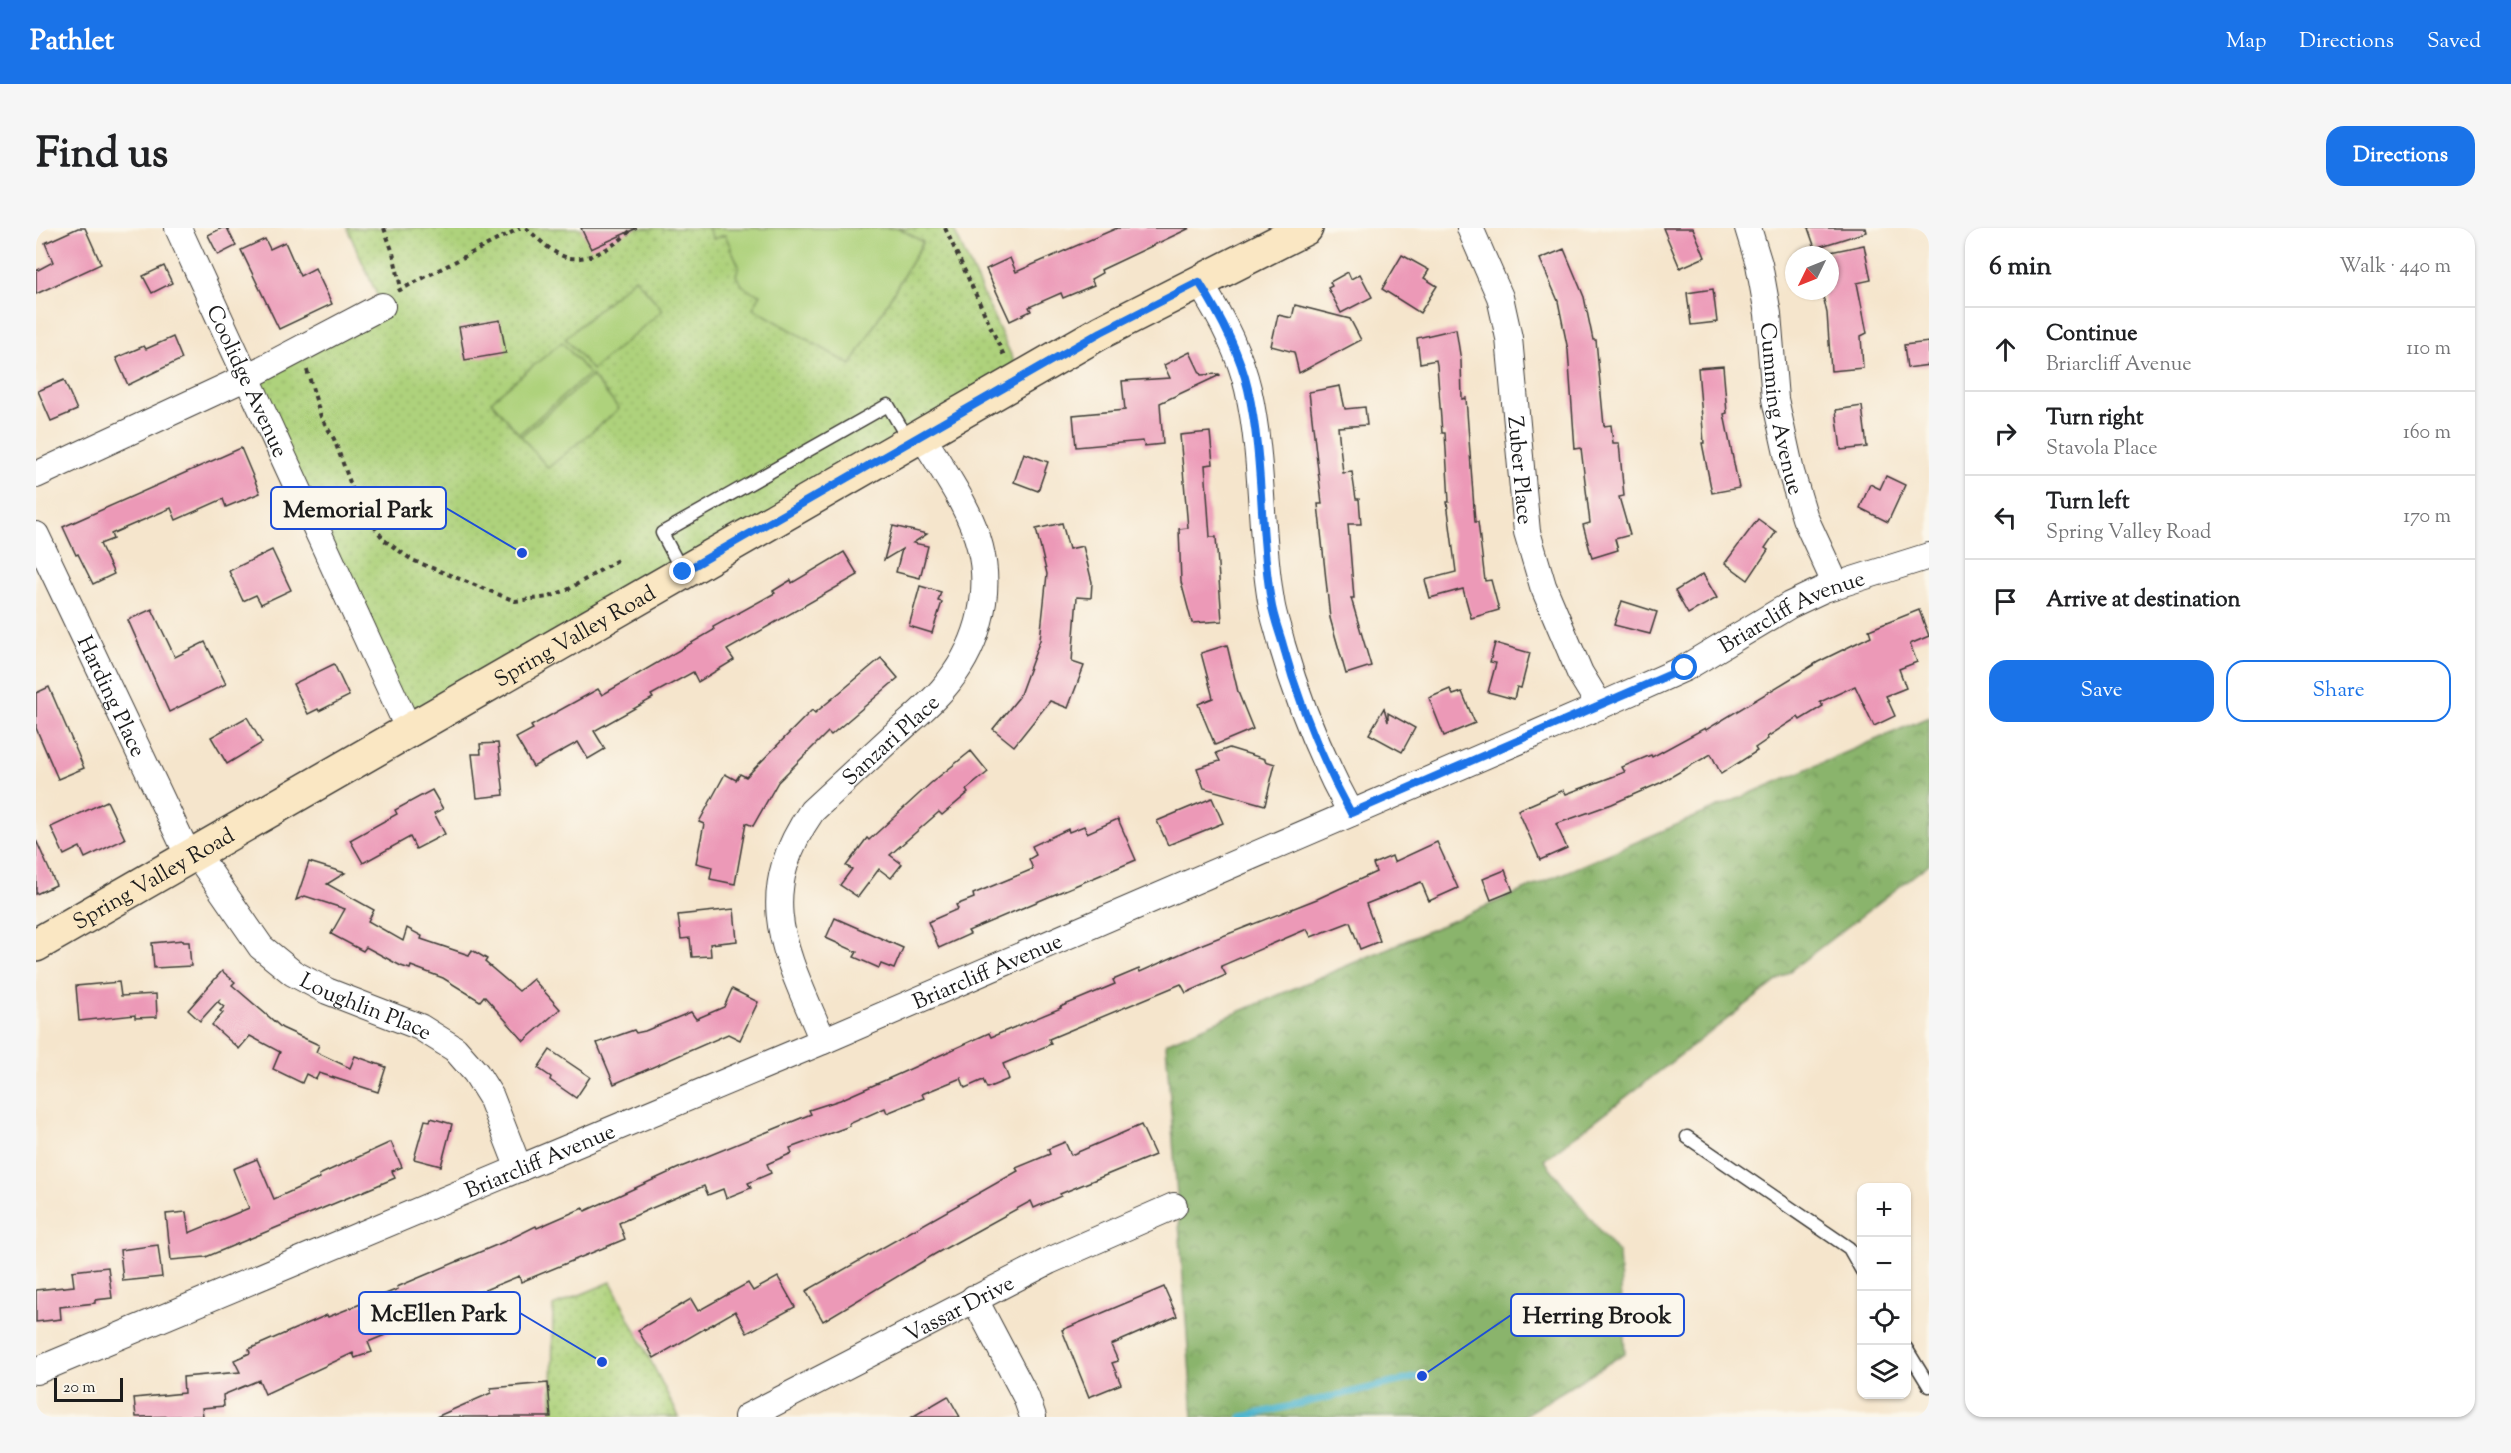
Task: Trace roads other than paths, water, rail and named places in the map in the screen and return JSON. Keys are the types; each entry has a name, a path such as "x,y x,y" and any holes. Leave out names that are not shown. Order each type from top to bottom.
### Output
{"street":[{"name":"Coolidge Avenue","path":"178,228 409,730"},
{"name":"Spring Valley Road","path":"36,945 1101,332 1306,228"},
{"name":"Zuber Place","path":"1470,228 1500,297 1509,338 1527,532 1543,586 1580,673 1600,706"},
{"name":"Cumming Avenue","path":"1748,228 1759,264 1768,314 1775,399 1791,472 1804,518 1836,585"},
{"path":"1199,282 1219,314 1237,352 1248,387 1254,423 1271,602 1291,677 1333,780 1351,813"},
{"path":"36,475 247,377 382,306"},
{"name":"Sanzari Place","path":"823,1041 784,945 779,917 779,889 785,861 798,832 812,811 941,692 973,642 982,614 984,579 980,547 970,519 915,438"},
{"name":"Harding Place","path":"36,535 192,855"},
{"name":"Briarcliff Avenue","path":"36,1371 823,1041 1600,706 1685,668 1790,605 1836,585 1929,556"},
{"name":"Loughlin Place","path":"192,855 261,947 293,973 327,991 420,1027 455,1049 476,1072 491,1097 519,1169"},
{"name":"Vassar Drive","path":"747,1417 1049,1260 1174,1206"},
{"path":"974,1298 1026,1397 1033,1417"}],"lane":[{"path":"683,572 662,533 888,405 915,438"},
{"path":"1687,1137 1849,1248 1857,1262"},
{"path":"1911,1356 1929,1386"}],"waterway":[{"path":"1242,1417 1422,1376"}],"place":[{"name":"Memorial Park","path":"522,553"},
{"name":"McEllen Park","path":"602,1362"},
{"name":"Herring Brook","path":"1422,1376"}]}
